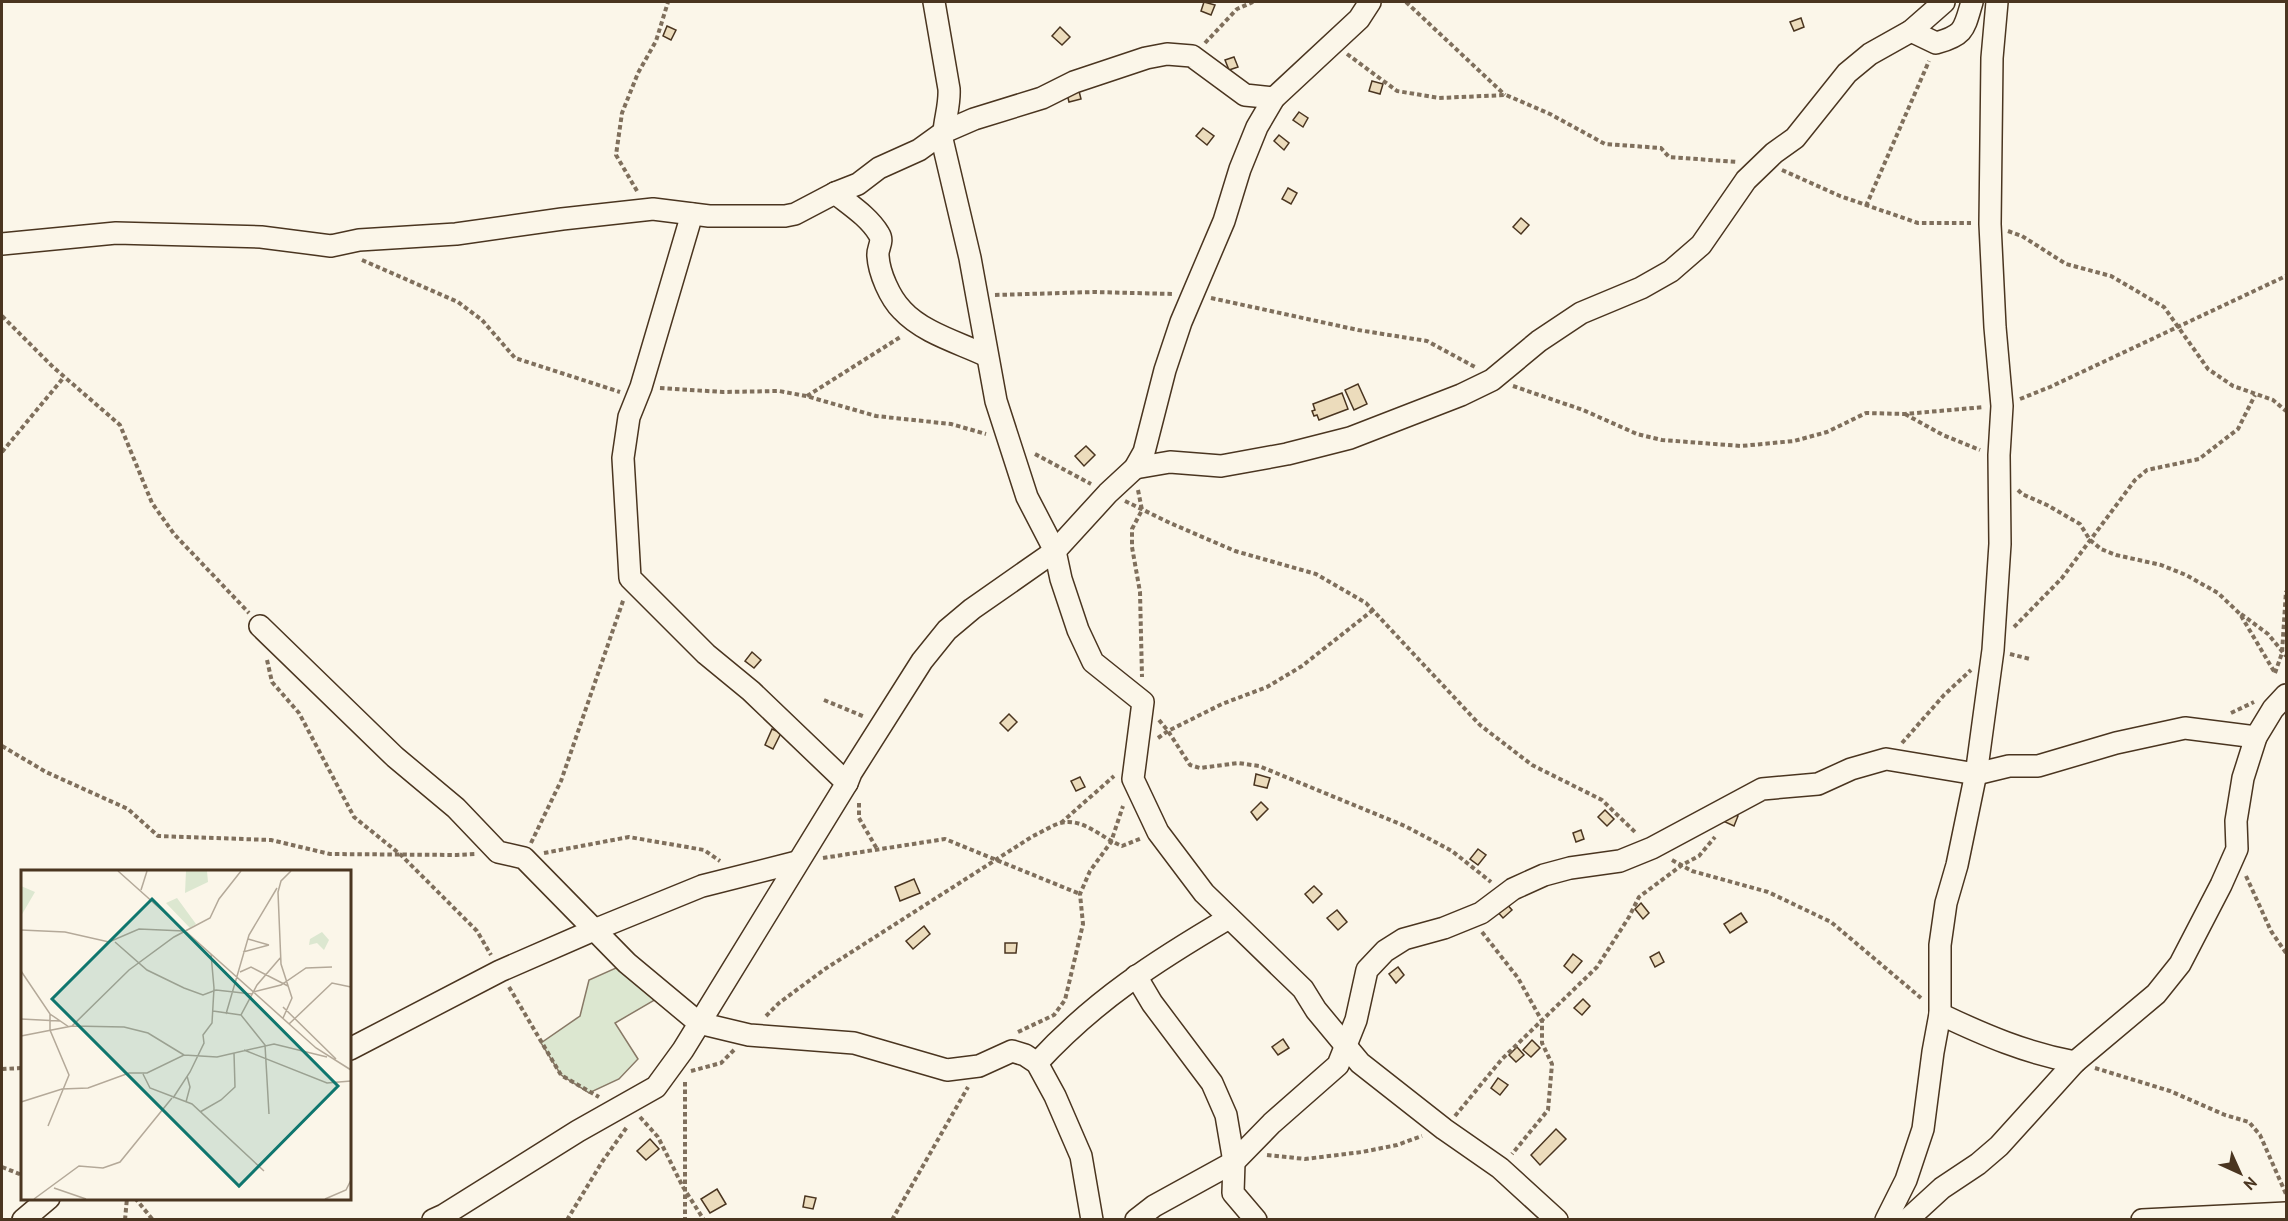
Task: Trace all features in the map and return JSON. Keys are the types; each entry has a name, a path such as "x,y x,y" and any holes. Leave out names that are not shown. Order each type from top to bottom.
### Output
{"street":[{"path":"934,2 950,99 943,134 996,401 1028,497 1055,551 1061,579 1078,630 1093,662 1143,702 1134,756 1133,779 1158,832 1204,892 1303,989 1316,1010 1360,1063 1444,1129 1500,1168 1557,1220"},
{"path":"433,1220 578,1131 629,1110 656,1087 683,1050 797,862 854,788 851,773 922,661 947,630 972,609 1055,551 1133,470 1144,452 1166,370 1192,294 1224,221 1240,169 1257,127 1274,98 1359,19 1370,2"},
{"path":"1133,470 1170,462 1221,466 1287,454 1350,438 1461,395 1492,380 1539,341 1581,313 1641,288 1671,271 1701,245 1746,180 1774,153 1795,138 1846,73 1870,54 1911,31 1944,2"},
{"path":"1911,31 1936,43 1952,39 1960,34 1972,2"},
{"path":"1886,1220 1906,1180 1923,1129 1940,1014 1942,934 1946,903 1957,865 1976,774 1993,650 1999,554 1998,469 2002,406 1990,224 1992,58 1998,2"},
{"path":"2,244 116,233 261,237 331,246 359,240 456,234 583,216 653,209 692,214 785,216 795,214 858,184 879,168 919,150 974,118 1042,98 1074,82 1146,58 1167,54 1192,57 1245,95 1274,98"},
{"path":"835,193 867,219 880,235 881,242 877,254 881,272 900,309 923,326 987,356"},
{"path":"692,214 639,392 629,417 623,458 630,578 705,654 751,691 854,788"},
{"path":"260,626 395,757 456,808 498,852 524,858 627,963 699,1023 749,1035 854,1043 947,1070 979,1066 1012,1052 1025,1055 1037,1062 1055,1096 1081,1156 1092,1220"},
{"path":"1907,1220 1942,1188 1978,1164 1999,1146 2074,1062 2156,994 2174,971 2221,885 2237,849 2236,821 2243,778 2256,737 2273,709 2286,695"},
{"path":"1136,1220 1154,1206 1234,1162 1272,1124 1338,1065 1356,1020 1367,970 1394,943 1470,918 1481,913 1506,894 1544,875 1570,868 1620,861 1652,848 1762,789 1818,784 1851,769 1886,759 1976,774 2009,766 2038,766 2116,743 2185,728 2256,737"},
{"path":"351,1048 500,971 594,930 702,886 797,862"},
{"path":"1037,1062 1062,1035 1102,1000 1176,949 1229,918"},
{"path":"1136,976 1152,1003 1212,1083 1226,1115 1234,1162 1233,1193 1256,1220"},
{"path":"1940,1014 1994,1040 2043,1056 2074,1062"},
{"path":"23,1220 47,1200"},
{"path":"2142,1220 2286,1213"}],"path":[{"path":"653,209 634,188 616,155 622,113 638,73 657,41 668,2"},
{"path":"1192,57 1237,9 1253,2"},
{"path":"1406,2 1506,95 1550,114 1605,144 1661,148 1669,157 1764,163 1866,206 1918,223 1990,224 2022,236 2066,264 2111,276 2164,307 2208,369 2233,386 2273,400 2286,411"},
{"path":"1334,42 1372,74 1397,91 1439,98 1506,95"},
{"path":"1866,206 1936,43"},
{"path":"331,246 458,302 482,320 514,358 639,392 779,391 806,396 876,416 951,424 1009,440 1108,494 1235,551 1316,574 1366,603 1480,725 1532,765 1602,800 1652,848 1682,866 1692,871 1768,892 1831,922 1940,1014"},
{"path":"976,296 1094,292 1192,294 1358,330 1427,341 1472,365 1492,380 1583,410 1637,434 1662,440 1741,446 1794,441 1827,432 1866,413 1905,414 2002,406 2050,387 2286,276"},
{"path":"2,316 64,377 120,425 152,503 174,534 260,626"},
{"path":"806,396 853,365 923,326"},
{"path":"2,452 64,377"},
{"path":"1886,759 1944,695 1993,650 2062,578 2135,480 2147,470 2199,459 2238,429 2255,395"},
{"path":"1905,414 1943,435 1984,452 2022,494 2080,524 2090,540 2101,549 2116,555 2161,565 2186,575 2218,593 2240,614 2268,634 2286,656"},
{"path":"1133,470 1142,510 1132,528 1132,547 1140,592 1143,702 1168,731 1190,765 1200,768 1238,763 1258,766 1395,822 1452,851 1506,894"},
{"path":"524,858 561,781 619,616 630,578"},
{"path":"2286,591 2282,653 2275,673 2274,694 2286,695"},
{"path":"685,1220 684,1073 721,1064 779,1003 825,969 1033,836 1060,823 1134,756 1168,731 1222,704 1267,687 1302,666 1373,610"},
{"path":"2240,614 2275,673"},
{"path":"267,660 272,682 299,713 354,817 400,855 477,931 561,1074 589,1093 629,1110 658,1137 683,1187 704,1220"},
{"path":"824,700 882,724"},
{"path":"2226,716 2256,701"},
{"path":"2,746 46,772 128,809 158,836 271,840 330,854 457,855 498,852"},
{"path":"1012,1035 1054,1015 1065,1000 1083,924 1080,894 1090,871 1111,842 1133,779"},
{"path":"854,788 859,805 859,818 877,849"},
{"path":"1060,823 1080,822 1111,842 1122,846 1158,832"},
{"path":"524,858 629,837 704,850 740,875"},
{"path":"1234,1162 1269,1154 1305,1159 1362,1152 1397,1145 1444,1129 1502,1059 1597,967 1639,897 1699,856 1715,837"},
{"path":"797,862 945,839 1080,894"},
{"path":"2237,849 2250,888 2271,931 2286,953"},
{"path":"1470,918 1518,978 1542,1021 1542,1043 1552,1064 1548,1110 1500,1168"},
{"path":"2074,1062 2170,1091 2225,1115 2249,1122 2260,1135 2286,1196"},
{"path":"892,1220 979,1066"},
{"path":"2,1069 21,1068"},
{"path":"567,1220 602,1162 629,1110"},
{"path":"2,1167 21,1175"},
{"path":"125,1220 128,1200"},
{"path":"137,1200 153,1220"},
{"path":"741,1220 752,1220"}],"green space":[{"path":"627,963 665,994 615,1023 638,1059 619,1079 589,1093 561,1075 541,1043 580,1016 589,980"}],"building":[{"path":"1204,2 1215,5 1211,15 1201,11"},
{"path":"1801,18 1804,27 1794,31 1790,22"},
{"path":"667,26 676,30 671,40 663,36"},
{"path":"1060,27 1070,37 1062,45 1052,36"},
{"path":"1234,57 1238,67 1229,70 1225,60"},
{"path":"1372,81 1383,84 1380,94 1369,91"},
{"path":"1078,87 1081,99 1069,102 1066,90"},
{"path":"1299,112 1308,118 1303,127 1293,120"},
{"path":"1203,128 1214,136 1207,145 1196,136"},
{"path":"1279,135 1289,143 1284,150 1274,141"},
{"path":"1288,188 1297,193 1291,204 1282,199"},
{"path":"1521,218 1529,225 1521,234 1513,227"},
{"path":"1358,384 1367,404 1354,410 1345,390"},
{"path":"1342,393 1348,409 1319,420 1317,415 1314,416 1313,404"},
{"path":"1086,446 1095,455 1084,466 1075,456"},
{"path":"752,652 761,660 754,668 745,661"},
{"path":"1009,714 1017,722 1008,731 1000,723"},
{"path":"772,729 781,733 773,749 765,745"},
{"path":"1256,774 1270,778 1267,788 1254,785"},
{"path":"1080,777 1085,787 1076,791 1071,781"},
{"path":"1261,802 1268,809 1257,820 1251,812"},
{"path":"1605,810 1614,819 1607,826 1598,817"},
{"path":"1728,812 1738,816 1734,826 1723,821"},
{"path":"1581,830 1584,839 1576,842 1573,833"},
{"path":"1478,849 1486,855 1478,865 1470,859"},
{"path":"914,879 920,893 900,901 895,887"},
{"path":"1314,886 1322,894 1313,903 1305,894"},
{"path":"1505,902 1512,910 1503,918 1496,910"},
{"path":"1641,903 1649,913 1643,919 1635,909"},
{"path":"1337,910 1347,922 1338,930 1327,918"},
{"path":"1741,913 1747,922 1730,933 1724,924"},
{"path":"924,926 930,934 913,949 906,941"},
{"path":"1005,943 1017,943 1016,953 1005,953"},
{"path":"1659,952 1664,962 1655,967 1650,957"},
{"path":"1573,954 1582,961 1572,973 1564,966"},
{"path":"1398,967 1404,975 1396,983 1389,974"},
{"path":"1583,999 1590,1006 1582,1015 1574,1008"},
{"path":"1283,1039 1289,1048 1278,1055 1272,1047"},
{"path":"1532,1040 1540,1048 1531,1057 1523,1050"},
{"path":"1517,1047 1524,1055 1516,1062 1509,1055"},
{"path":"1498,1078 1508,1085 1500,1095 1491,1088"},
{"path":"1556,1129 1566,1139 1540,1165 1531,1155"},
{"path":"650,1139 659,1149 646,1160 637,1151"},
{"path":"717,1189 726,1204 710,1213 701,1199"},
{"path":"805,1196 816,1198 813,1209 803,1207"}]}
